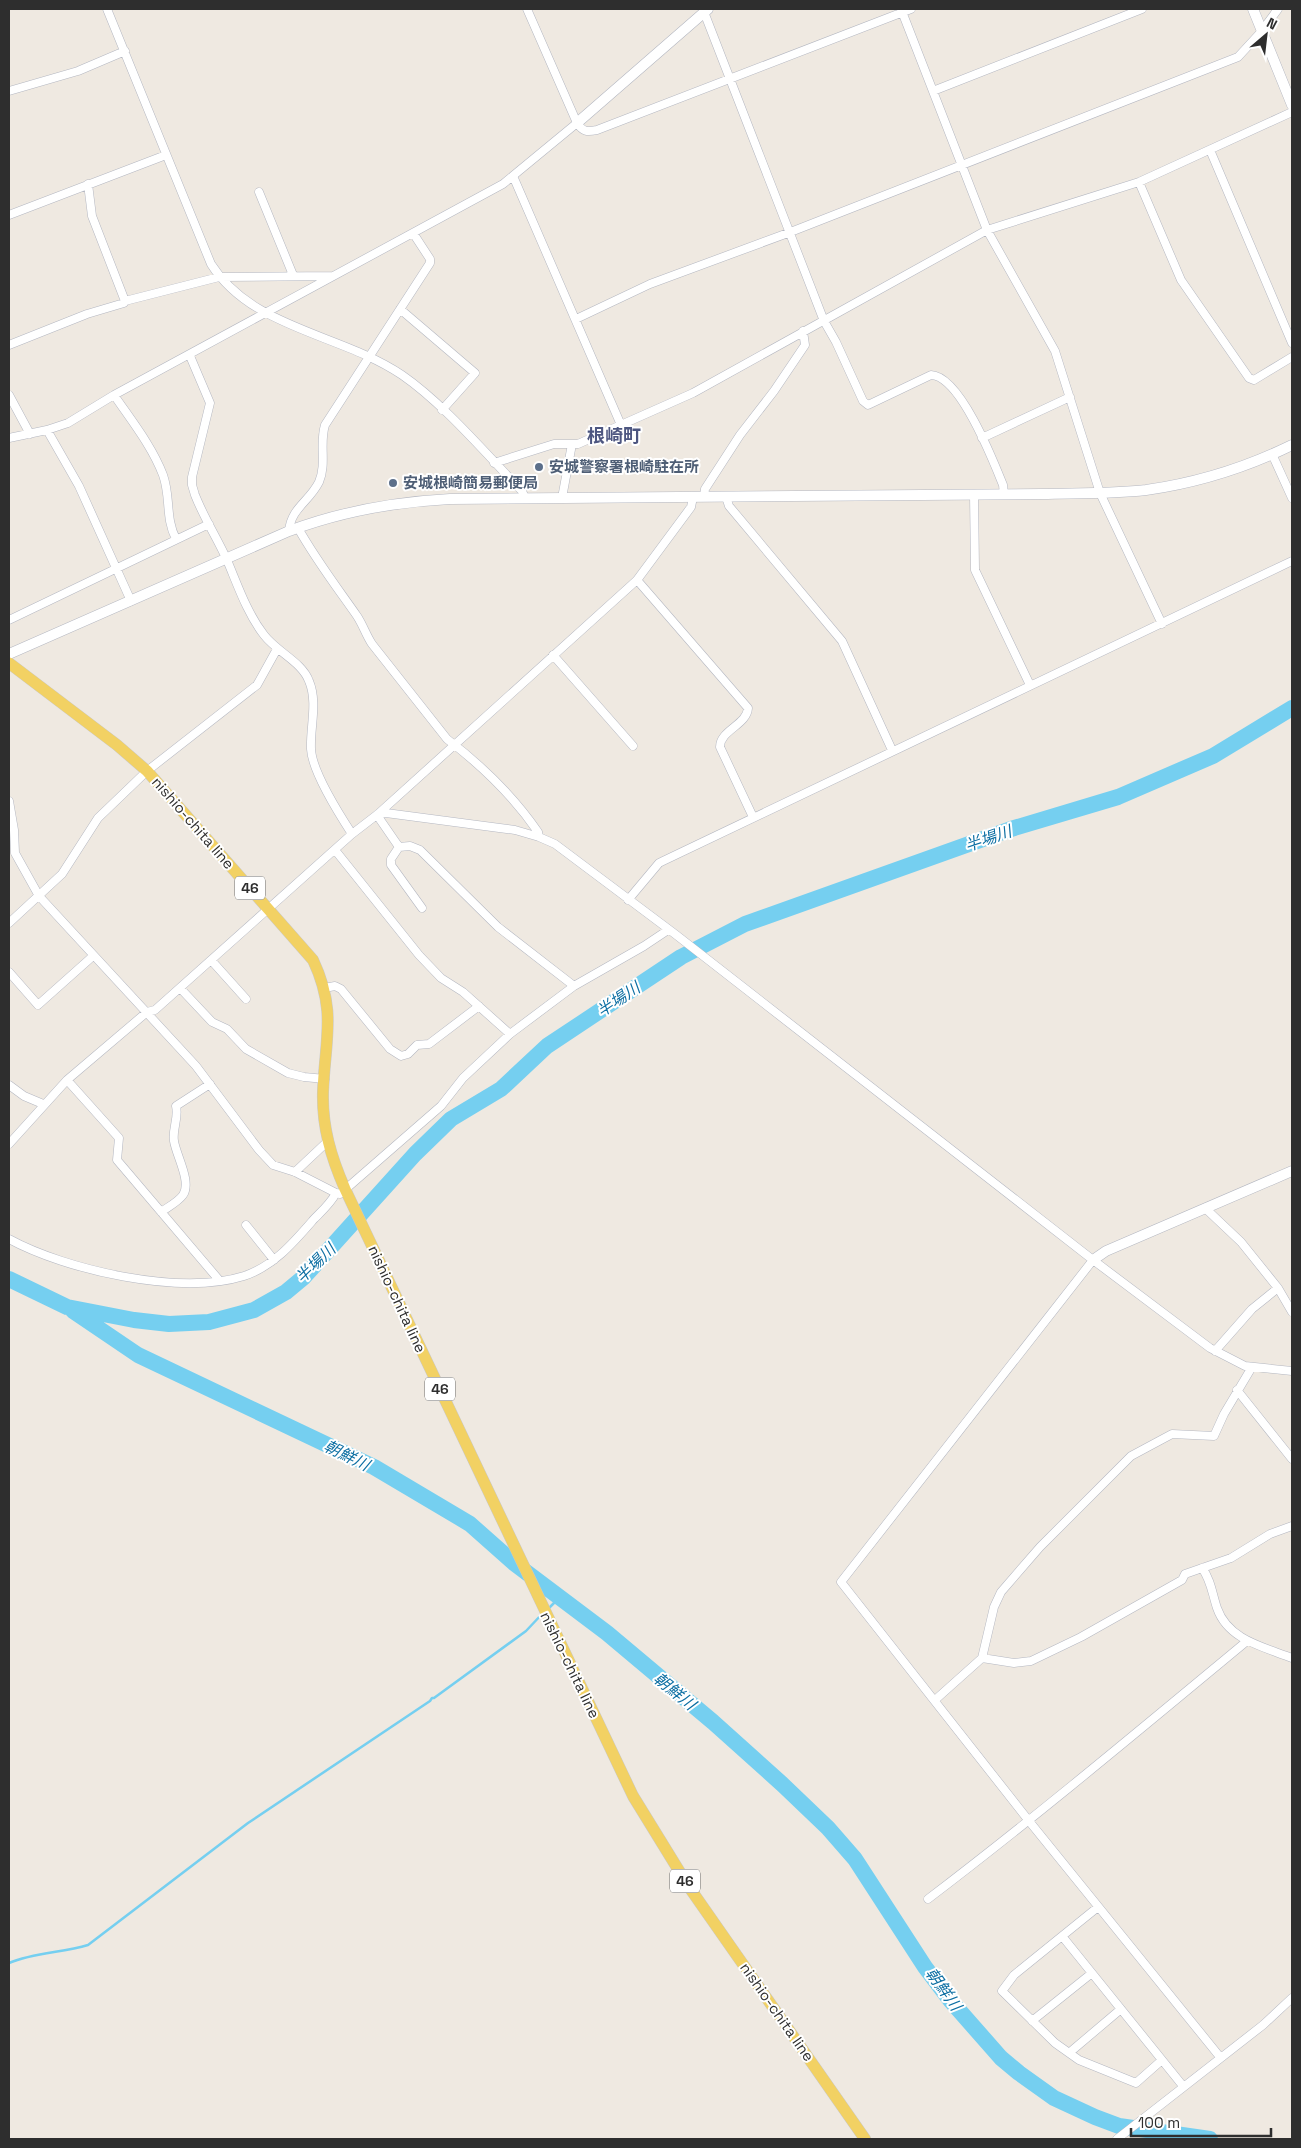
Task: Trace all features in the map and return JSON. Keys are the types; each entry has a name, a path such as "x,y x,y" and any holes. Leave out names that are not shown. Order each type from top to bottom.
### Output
{"main road":[{"name":"nishio-chita line","path":"9,663 117,745 147,771 313,960 324,988 329,1016 324,1116 327,1142 340,1191 352,1203 633,1796 689,1886 865,2139"}],"street":[{"path":"107,9 211,264 220,277 265,313 368,357 402,375 442,410 522,491 525,498"},
{"path":"527,9 577,123 581,129 586,131 597,130 902,10 911,9"},
{"path":"932,90 1142,9"},
{"path":"1253,9 1292,105"},
{"path":"576,319 650,284 788,233 1238,57 1261,32 1278,9"},
{"path":"902,10 987,230 1052,343 1100,493 1162,624"},
{"path":"9,438 47,430 68,423 114,395 190,356 513,176 706,11 729,78 788,233 824,320 865,404 868,405 931,376 939,376 967,406 1003,485 1004,494"},
{"path":"9,91 78,71 125,51"},
{"path":"494,463 554,444 578,444 693,393 987,230 1139,182 1292,112"},
{"path":"1210,150 1292,344"},
{"path":"9,215 166,155"},
{"path":"513,176 621,424"},
{"path":"1139,182 1181,280 1250,378 1254,380 1292,357"},
{"path":"88,184 92,216 125,301"},
{"path":"259,192 293,275"},
{"path":"413,233 430,259 430,263 325,424 322,434 324,469 311,495 292,514 294,529 358,618 363,631 372,644 447,739 517,804 538,832 539,837"},
{"path":"9,344 87,314 124,304 125,301 220,277 335,276"},
{"path":"400,309 475,373 442,410"},
{"path":"9,1144 43,1104 67,1080 147,1012 155,1010 352,834 378,814 637,580 671,537 705,489 740,434 774,391 805,345 803,331"},
{"path":"190,356 210,403 192,486 247,607 264,635 277,649 300,667 308,678 313,696 312,759 329,796 352,834"},
{"path":"9,395 30,434"},
{"path":"114,395 163,474 167,488 169,526 176,539"},
{"path":"982,438 1070,397"},
{"path":"47,430 79,486 131,601"},
{"path":"562,498 572,444"},
{"path":"9,654 294,529 323,518 369,507 432,500 525,498 1100,493 1179,484 1221,473 1292,445"},
{"path":"1272,454 1292,498"},
{"path":"974,494 975,570 1030,686"},
{"path":"726,497 729,506 842,641 892,750"},
{"path":"9,620 209,524"},
{"path":"628,900 658,863 1292,561"},
{"path":"637,580 748,708 747,715 722,740 720,747 753,817"},
{"path":"9,923 62,874 98,818 147,771 257,685 277,649"},
{"path":"553,655 634,746"},
{"path":"9,801 14,830 15,853 39,896 147,1012 210,1084 259,1150 273,1165 340,1191"},
{"path":"378,814 386,813 515,830 539,837 565,851 1093,1260 1215,1351 1235,1362 1252,1367 1292,1371"},
{"path":"378,814 399,847"},
{"path":"399,847 410,846 420,850 498,927 574,986"},
{"path":"399,847 391,859 392,864 422,908"},
{"path":"335,850 419,955 440,978 463,992 510,1034"},
{"path":"9,1239 54,1260 129,1278 190,1282 219,1280 245,1275 274,1260 287,1249 340,1191 441,1106 463,1078 510,1034 574,986 671,932"},
{"path":"9,972 38,1005 93,956"},
{"path":"211,960 246,999"},
{"path":"324,988 335,986 341,989 390,1049 401,1056 408,1054 417,1046 429,1044 479,1006"},
{"path":"180,988 212,1022 223,1026 246,1049 288,1073 325,1079"},
{"path":"67,1080 119,1138 117,1160 219,1280"},
{"path":"161,1212 182,1196 186,1187 180,1158 174,1142 178,1114 176,1106 210,1084"},
{"path":"9,1085 24,1096 43,1104"},
{"path":"295,1172 327,1142"},
{"path":"1220,2057 1029,1822 841,1582 1093,1260 1106,1251 1292,1171"},
{"path":"1205,1208 1240,1242 1278,1288 1292,1312"},
{"path":"246,1225 274,1260"},
{"path":"1215,1351 1252,1309 1278,1288"},
{"path":"935,1700 982,1658 994,1607 1001,1592 1040,1547 1131,1456 1172,1434 1214,1436 1237,1390 1252,1367"},
{"path":"1237,1390 1292,1459"},
{"path":"982,1658 1014,1663 1031,1661 1081,1637 1182,1580 1185,1574 1231,1558 1270,1534 1292,1526"},
{"path":"1202,1568 1209,1577 1218,1610 1228,1627 1247,1641 1292,1658"},
{"path":"928,1899 1029,1822 1125,1740 1247,1641"},
{"path":"1098,1907 1014,1975 1002,1991 1055,2043 1079,2060 1136,2083 1162,2060"},
{"path":"1062,1936 1183,2086"},
{"path":"1032,2021 1092,1973"},
{"path":"1117,2139 1263,2025 1292,1998"},
{"path":"1069,2052 1121,2009"}],"waterway":[{"name":"半場川","path":"9,1279 67,1307 134,1320 169,1324 209,1322 254,1310 286,1292 304,1277 415,1154 451,1119 501,1089 547,1046 681,957 745,924 1011,829 1118,797 1213,756 1292,708"},
{"name":"朝鮮川","path":"73,1311 138,1355 374,1467 470,1524 514,1563 607,1633 713,1722 828,1828 855,1859 925,1967 950,2000 1001,2058 1019,2073 1054,2098 1119,2126 1210,2139"},
{"path":"548,1609 560,1597"},
{"path":"9,1963 19,1959 88,1945 248,1823 430,1701 526,1631 542,1614"}],"place":[{"name":"安城警察署根崎駐在所","path":"539,467"},
{"name":"安城根崎簡易郵便局","path":"393,483"}],"district":[{"name":"根崎町","path":"614,436"}]}
